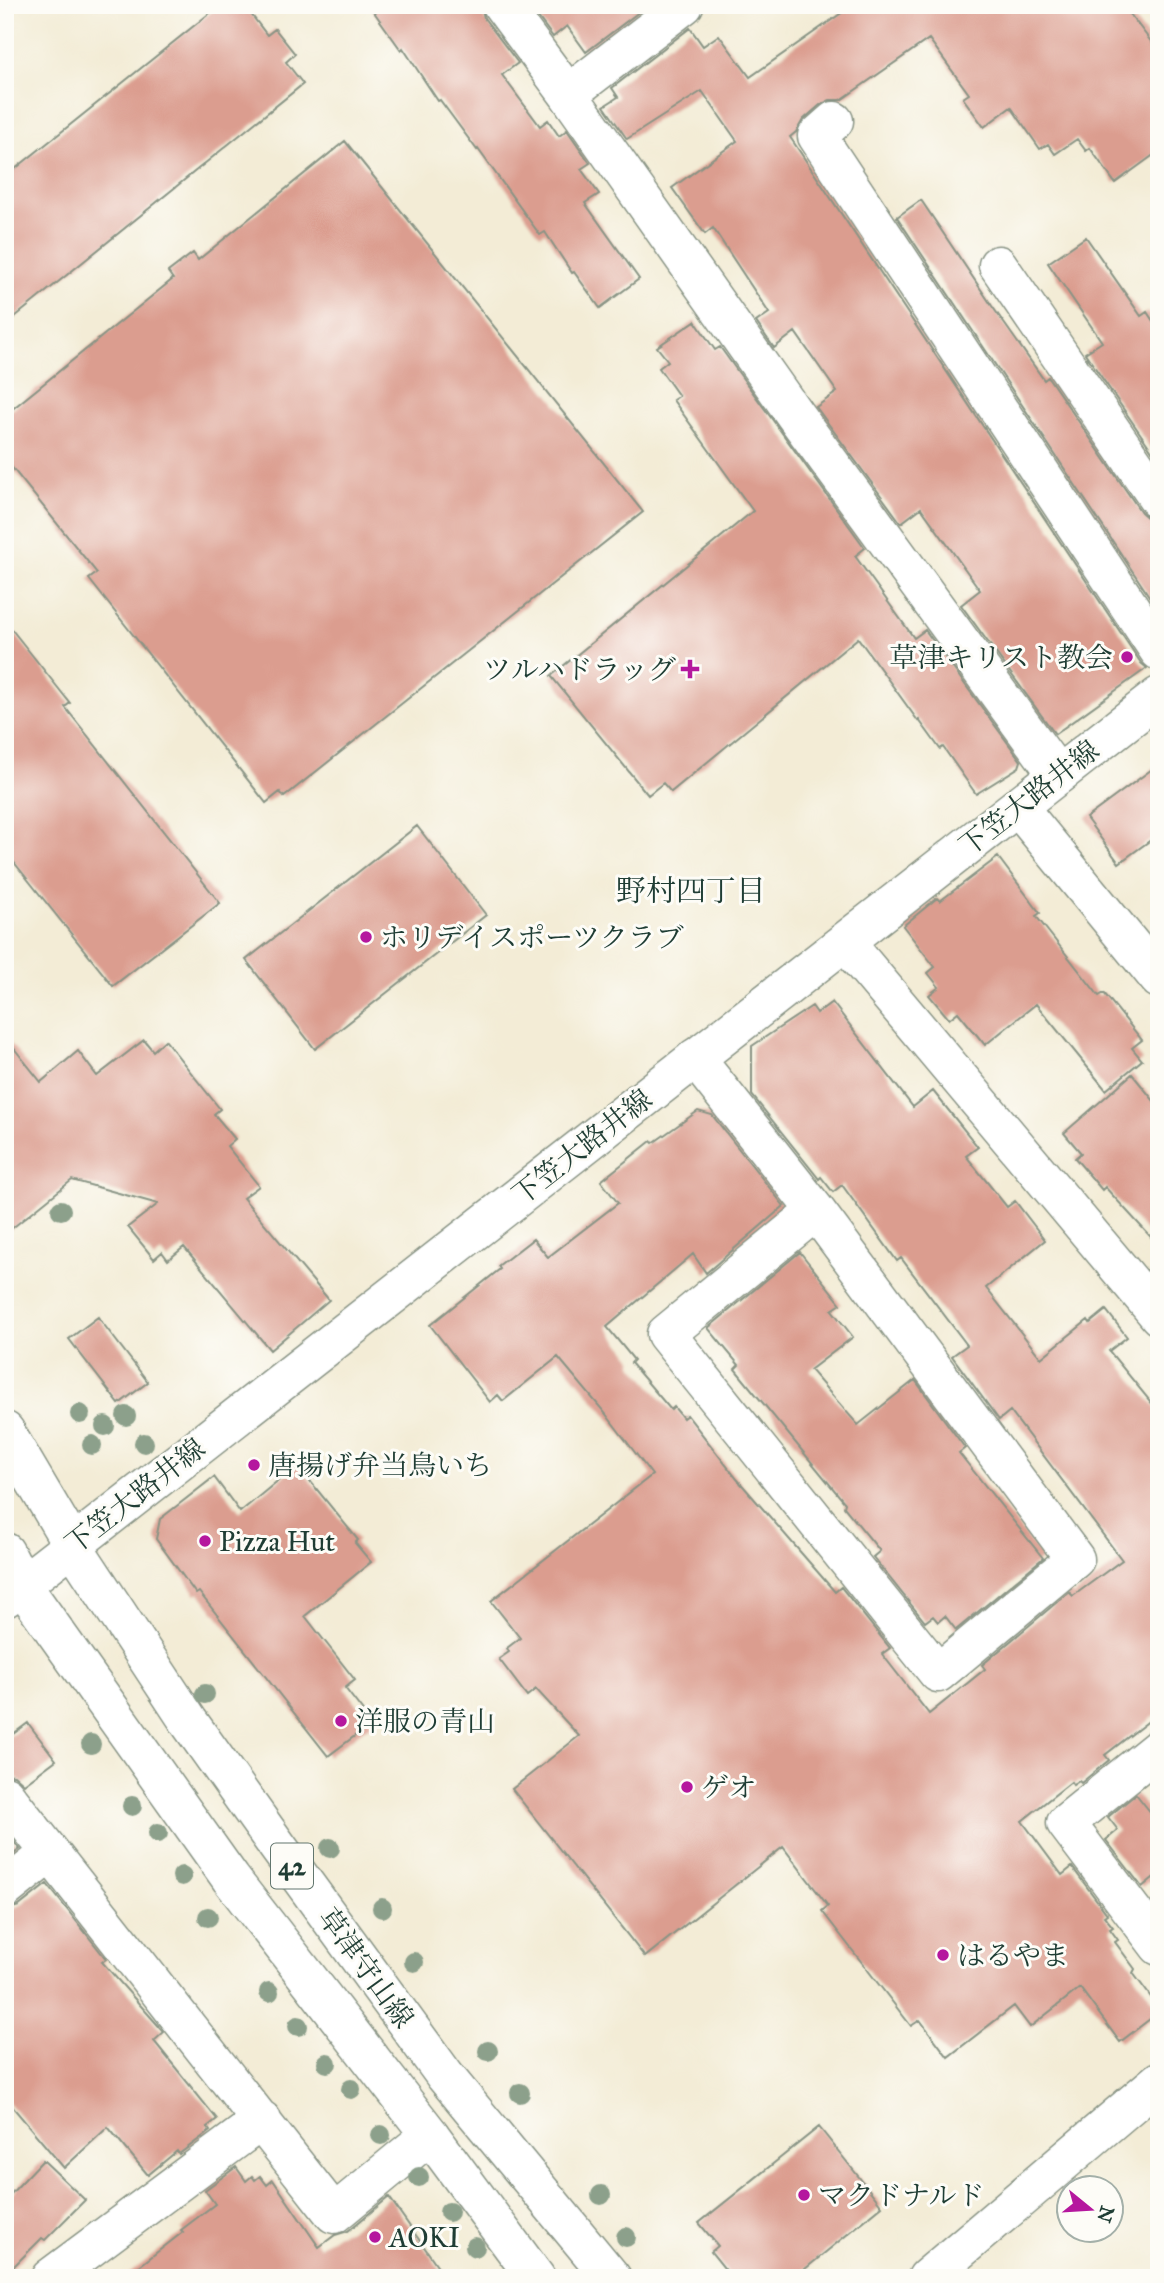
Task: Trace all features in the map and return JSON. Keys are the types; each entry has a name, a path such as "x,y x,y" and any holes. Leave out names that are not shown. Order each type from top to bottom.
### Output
{"street":[{"path":"502,5 795,415 1058,775"},
{"path":"568,94 684,5"},
{"path":"834,121 817,136 1159,651"},
{"path":"998,265 1159,499"},
{"name":"下笠大路井線","path":"11,1578 73,1546 1159,696"},
{"path":"1018,807 1159,979"},
{"path":"845,942 1159,1317"},
{"path":"695,1058 816,1211 1075,1559 938,1672 666,1334 816,1211"},
{"name":"草津守山線","path":"5,1431 73,1546 189,1722 445,2076 612,2278"},
{"name":"草津守山線","path":"11,1578 231,1879 430,2135 536,2278"},
{"path":"1159,1748 1066,1823 1159,1946"},
{"path":"5,1796 334,2214 430,2135"},
{"path":"5,1889 50,1853"},
{"path":"927,2278 1159,2081"},
{"path":"50,2278 262,2120"}],"building":[{"path":"220,5 244,5 267,35 275,29 295,54 286,62 303,84 5,325 5,177"},
{"path":"369,5 481,5 484,18 518,63 502,75 540,126 548,120 559,136 567,130 590,163 581,169 599,194 585,203 639,279 600,308 574,272 572,273 545,232 540,235"},
{"path":"529,5 648,5 586,52 567,26 553,37"},
{"path":"853,5 1123,5 1159,52 1159,151 1115,183 1090,148 1086,151 1077,139 1055,154 1048,144 1040,149 1011,107 984,127 963,98 969,94 929,39 841,100 830,100 820,105 803,120 790,137 1141,663 1147,668 1055,734 961,605 980,590 921,508 901,523 816,407 837,392 795,332 774,348 756,322 769,313 713,228 705,234 672,188 737,141 702,91 627,139 604,106 618,97 612,88 690,28 703,46 719,35 750,77"},
{"path":"345,141 643,512 284,797 280,792 266,803 89,579 97,573 5,459 5,415 173,279 168,272 193,253 198,260"},
{"path":"921,200 1044,380 1048,377 1141,512 1149,519 1159,522 1159,611 897,217"},
{"path":"1086,237 1141,316 1147,312 1159,330 1159,461 1085,353 1102,342 1048,263"},
{"path":"695,321 715,350 720,347 865,548 855,556 914,638 925,630 1021,761 1019,767 976,794 943,747 940,749 918,721 858,638 671,792 663,783 648,795 551,676 753,511 673,400 679,396 659,368 668,361 657,347"},
{"path":"5,621 70,703 65,707 220,903 113,986 5,851"},
{"path":"1159,764 1159,834 1119,863 1086,818"},
{"name":"ホリデイスポーツクラブ","path":"417,826 486,915 315,1049 246,960"},
{"path":"998,857 1040,913 1036,916 1099,996 1104,993 1142,1040 1132,1048 1142,1060 1106,1090 1036,1004 985,1045 958,1012 949,1019 929,995 939,987 928,973 935,967 903,926 937,898 940,901"},
{"path":"832,1002 913,1107 933,1091 978,1147 966,1156 1007,1207 1015,1201 1045,1240 986,1288 1041,1358 1088,1320 1090,1323 1106,1310 1127,1337 1109,1351 1159,1412 1159,1713 1105,1755 1109,1760 1081,1783 1079,1781 1073,1785 1071,1782 1022,1821 1062,1875 1072,1867 1107,1914 1104,1916 1113,1927 1110,1929 1118,1940 1115,1942 1135,1969 1133,1973 1159,2008 1159,2012 1120,2042 1080,1988 1030,2027 1014,2006 948,2057 920,2020 911,2026 822,1911 828,1906 783,1847 645,1957 512,1789 579,1736 536,1689 527,1696 499,1659 509,1652 507,1648 520,1638 491,1601 652,1475 558,1357 503,1401 498,1395 490,1402 430,1325 533,1239 548,1257 618,1203 601,1181 651,1141 653,1143 698,1111 712,1115 784,1206 706,1273 693,1254 607,1327 634,1360 631,1363 671,1410 674,1407 683,1418 687,1415 737,1479 835,1592 841,1587 890,1648 882,1654 929,1714 985,1669 982,1665 1069,1592 1073,1596 1122,1560 1010,1411 999,1420 952,1356 967,1345 901,1258 897,1261 842,1185 833,1192 821,1177 819,1179 752,1095 752,1046 812,1006 817,1013"},
{"path":"5,1037 41,1082 78,1051 97,1076 144,1040 153,1051 165,1040 220,1109 214,1114 235,1139 227,1146 259,1186 243,1198 329,1300 270,1350 184,1247 168,1260 162,1252 154,1259 128,1227 158,1204 72,1180 5,1234"},
{"path":"1132,1074 1159,1107 1159,1246 1105,1187 1102,1190 1075,1158 1081,1153 1064,1133"},
{"path":"800,1252 841,1304 832,1310 853,1337 810,1370 858,1425 915,1380 965,1448 959,1453 1043,1558 956,1630 945,1616 938,1622 933,1616 925,1622 873,1557 880,1551 844,1507 845,1503 735,1369 739,1365 708,1328"},
{"path":"98,1317 148,1382 119,1404 69,1339"},
{"path":"297,1465 358,1540 355,1543 371,1562 305,1616 355,1680 345,1688 372,1723 328,1756 199,1592 196,1594 156,1539 160,1519 214,1477 240,1512"},
{"path":"28,1723 56,1760 24,1784 14,1775 5,1774 5,1740"},
{"path":"1136,1794 1159,1823 1159,1873 1142,1887 1106,1840 1118,1830 1108,1817"},
{"path":"5,1831 20,1849 5,1861"},
{"path":"47,1884 106,1959 102,1962 164,2032 154,2041 217,2119 207,2127 210,2131 179,2154 177,2151 148,2175 108,2127 64,2168 5,2098 5,1910 19,1906"},
{"name":"マクドナルド","path":"819,2127 882,2206 794,2278 732,2278 711,2252 718,2246 699,2223"},
{"path":"43,2160 85,2200 5,2275 5,2200"},
{"path":"236,2167 246,2181 252,2176 255,2180 260,2176 267,2185 273,2180 319,2247 335,2235 348,2231 389,2197 446,2278 124,2278 215,2204 205,2190"}],"place":[{"name":"草津キリスト教会","path":"1127,657"},
{"name":"ツルハドラッグ","path":"690,669"},
{"name":"ホリデイスポーツクラブ","path":"366,937"},
{"name":"唐揚げ弁当鳥いち","path":"254,1465"},
{"name":"Pizza Hut","path":"205,1541"},
{"name":"洋服の青山","path":"341,1721"},
{"name":"ゲオ","path":"687,1787"},
{"name":"はるやま","path":"943,1955"},
{"name":"マクドナルド","path":"804,2195"},
{"name":"AOKI","path":"375,2237"}],"district":[{"name":"野村四丁目","path":"691,891"}]}
